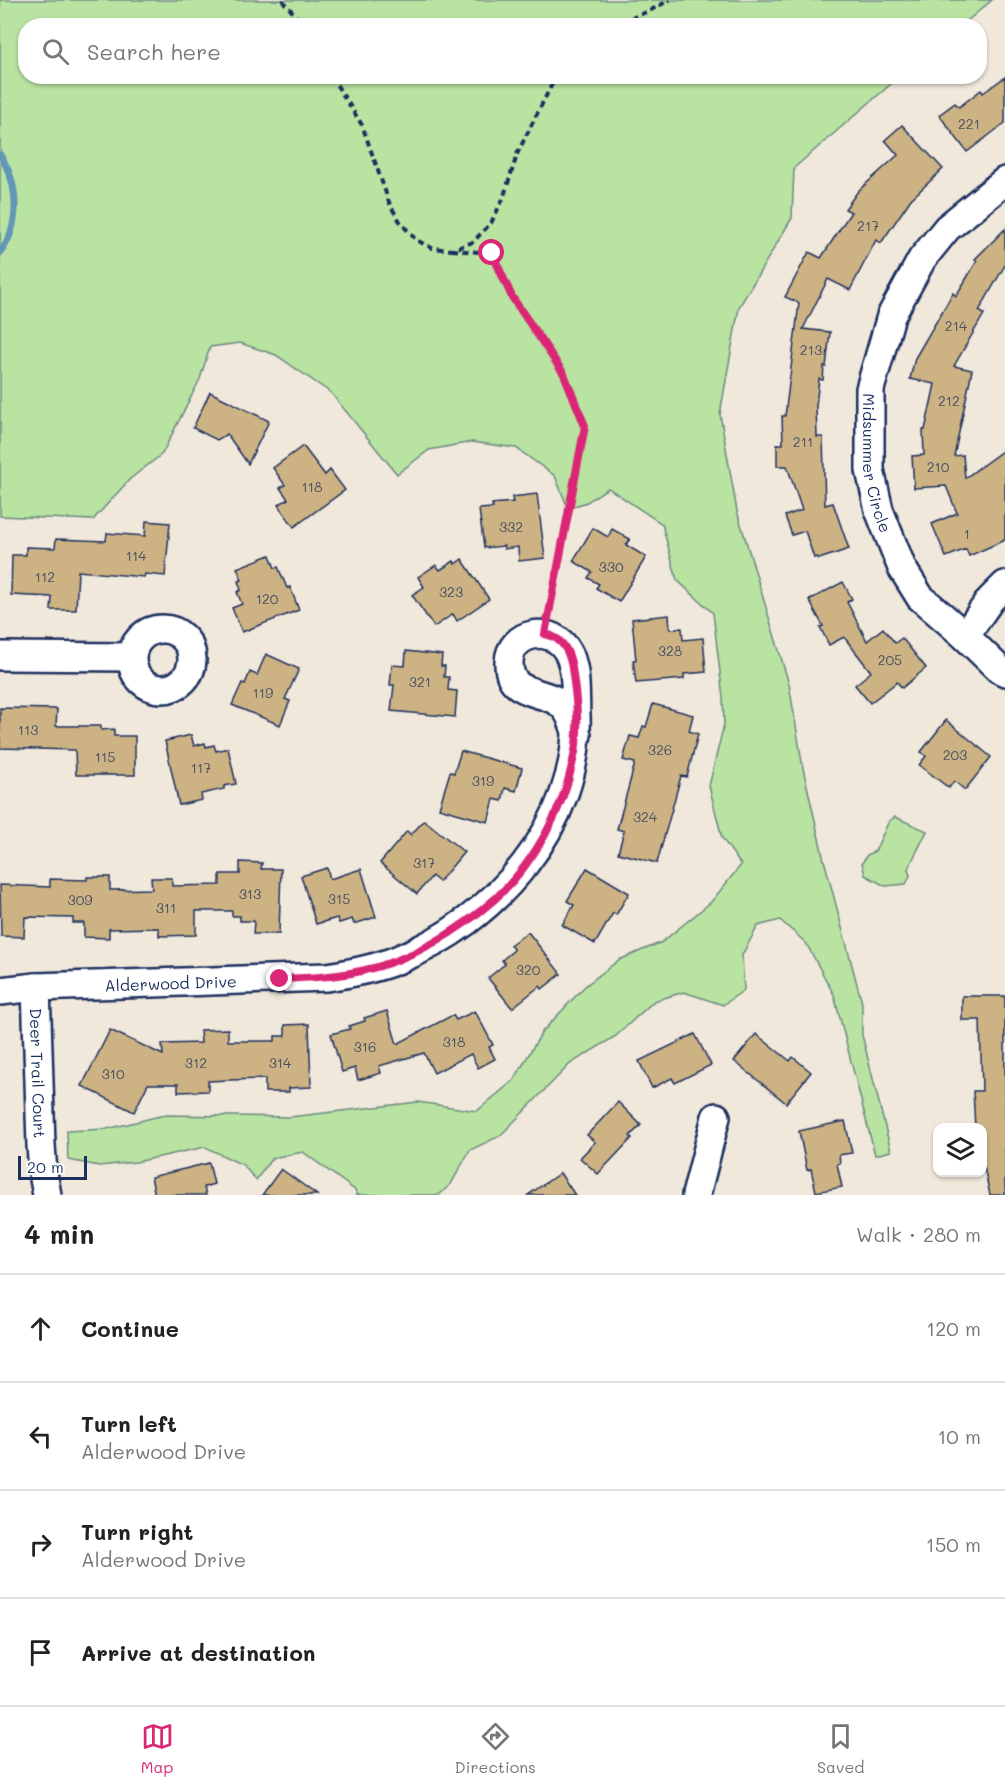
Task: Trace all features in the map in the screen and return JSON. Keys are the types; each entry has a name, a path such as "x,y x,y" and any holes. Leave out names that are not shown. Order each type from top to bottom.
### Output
{"street":[{"name":"Midsummer Circle","path":"1005,181 947,228 922,259 891,316 870,389 870,470 879,510 902,568 920,597 1005,672"},
{"path":"965,636 990,600 1005,585"},
{"path":"545,634 538,633 523,639 513,650 509,662 512,678 523,690 556,701 565,708 572,719 577,735"},
{"name":"Alderwood Drive","path":"0,991 36,987 327,977 363,971 398,959 434,942 467,921 496,897 516,876 536,848 555,814 573,761 577,735 571,658 562,642 552,635 545,634"},
{"path":"0,656 131,657"},
{"name":"Deer Trail Court","path":"36,987 41,1145 43,1173 48,1195"},
{"path":"696,1195 716,1117"}],"path":[{"path":"282,0 298,18"},
{"path":"631,18 670,0"},
{"path":"337,84 362,125 390,205 401,223 416,240 432,248 492,253 512,297 564,374 585,426 545,634"},
{"path":"452,250 473,242 491,223 503,199 518,152 552,84"}],"green space":[{"path":"0,0 992,0 971,18 18,18 18,84 891,84 794,168 792,218 739,307 720,414 737,511 789,684 803,768 823,856 862,1003 862,1035 891,1151 875,1155 834,995 806,943 780,920 758,926 742,955 744,990 723,1005 684,992 654,1001 616,1036 570,1064 500,1136 470,1150 451,1184 439,1195 356,1195 356,1191 303,1152 272,1158 256,1180 243,1165 205,1147 136,1162 99,1166 68,1160 67,1131 107,1129 164,1115 290,1117 418,1102 477,1111 514,1080 542,1032 585,986 619,960 662,942 711,902 741,865 722,838 709,786 724,724 713,613 677,580 662,524 608,488 587,502 568,508 555,476 516,448 472,442 429,450 397,474 331,393 276,355 240,343 210,347 200,379 162,454 130,479 93,520 0,516"},
{"path":"895,817 927,831 908,869 910,876 906,884 885,886 865,875 862,863 867,855 875,851 889,821"}],"building":[{"path":"1005,77 1005,123 967,152 939,115 955,103 959,107 981,90 983,93"},
{"path":"902,125 943,169 911,199 881,243 876,240 850,290 828,279 803,329 830,332 823,380 819,379 816,406 817,437 823,437 825,505 833,503 849,549 819,559 814,558 805,531 792,535 785,516 802,510 787,466 777,466 777,444 783,444 782,416 785,416 799,303 785,297 809,252 821,258 851,212 845,209 858,191 898,155 885,140"},
{"path":"1005,229 1005,265 979,311 984,314 954,366 972,370 954,456 963,455 965,478 1005,449 1005,540 969,556 966,549 946,557 932,524 957,513 946,486 914,488 912,456 924,455 923,430 925,430 935,384 910,379 915,358 953,293 956,296 977,261 975,259"},
{"path":"210,392 269,421 248,464 227,434 217,440 193,428"},
{"path":"303,446 325,475 330,470 345,490 294,527 278,505 288,499 280,488 285,485 273,468"},
{"path":"537,494 545,558 519,561 518,547 484,548 479,509 493,508 492,504 513,502 512,497"},
{"path":"146,521 170,523 165,576 145,574 144,577 78,571 76,610 51,610 52,597 11,595 12,555 26,555 26,547 55,548 56,539 106,541 107,533 145,536"},
{"path":"593,528 608,537 612,529 630,539 626,545 646,557 619,602 596,588 599,584 588,578 592,572 573,561"},
{"path":"270,555 287,588 290,587 299,610 242,632 232,608 242,604 237,592 241,590 238,581 242,580 237,568"},
{"path":"462,559 489,599 457,621 453,614 434,627 412,595 424,587 418,577 436,565 440,570"},
{"path":"843,582 852,599 847,602 867,641 883,628 895,643 902,638 926,668 902,688 897,682 870,703 855,685 871,672 844,637 829,645 820,627 823,626 809,600"},
{"path":"669,615 670,629 682,628 683,640 703,638 706,672 684,674 684,679 636,683 632,619"},
{"path":"406,651 442,655 441,666 445,666 444,677 449,677 448,690 457,691 455,717 391,711 394,685 390,685 392,665 405,666"},
{"path":"266,654 299,669 285,699 290,701 280,725 232,705 250,672 257,675"},
{"path":"653,704 693,715 689,731 698,734 687,777 681,776 657,863 618,853 624,831 617,829 635,763 623,760 630,736 639,738 643,726 646,727"},
{"path":"0,708 57,709 56,726 101,726 101,730 114,729 114,736 135,736 135,775 76,775 75,750 0,748"},
{"path":"946,720 991,757 965,790 954,781 949,788 919,765 926,756 921,752"},
{"path":"191,735 194,746 205,743 206,747 214,745 216,751 228,748 236,784 201,794 202,800 179,805 165,741"},
{"path":"461,751 522,768 516,791 505,788 502,801 494,799 488,822 439,808 450,772 454,773"},
{"path":"424,820 464,852 439,882 432,876 417,894 380,863 407,831 411,835"},
{"path":"240,862 262,863 261,869 281,869 279,934 253,934 254,921 240,921 240,916 232,916 232,911 196,911 196,935 159,936 159,928 109,929 109,938 84,937 84,923 73,923 73,918 25,917 24,937 1,936 0,885 50,887 50,879 87,880 87,877 110,877 110,890 152,889 151,878 172,878 172,886 220,885 220,874 240,874"},
{"path":"327,868 330,879 361,869 376,917 354,924 352,919 339,923 337,918 316,924 301,876"},
{"path":"587,868 629,893 616,915 613,913 595,944 562,925 574,905 567,901"},
{"path":"528,932 561,974 542,989 540,986 512,1008 488,978 505,964 502,960 514,950 510,945"},
{"path":"962,996 1005,996 1005,1195 990,1195 986,1177 987,1123 975,1123 973,1091 982,1091 980,1020 962,1020"},
{"path":"387,1011 397,1044 453,1015 456,1020 475,1011 493,1045 489,1047 495,1059 478,1068 471,1054 434,1073 424,1053 379,1066 381,1073 358,1080 355,1068 342,1072 331,1034 350,1029 349,1026 365,1021 364,1018"},
{"path":"309,1024 311,1087 289,1088 289,1092 265,1092 265,1079 229,1080 208,1081 208,1091 178,1092 178,1084 148,1084 134,1112 82,1086 110,1030 163,1055 162,1044 201,1043 200,1030 228,1029 228,1041 275,1041 275,1036 285,1036 285,1025"},
{"path":"695,1034 711,1065 675,1083 672,1078 652,1088 639,1061"},
{"path":"756,1034 790,1061 793,1057 811,1072 786,1103 734,1061"},
{"path":"618,1102 641,1125 630,1136 632,1138 598,1174 580,1158 595,1142 587,1135"},
{"path":"845,1121 852,1153 839,1155 840,1163 837,1164 842,1187 816,1192 811,1169 807,1170 799,1131"},
{"path":"209,1163 214,1184 204,1187 206,1195 155,1195 151,1177"},
{"path":"281,1169 317,1195 262,1195"},
{"path":"560,1173 575,1195 528,1195"}],"waterway":[{"path":"0,155 11,179 15,204 12,230 0,253"}],"route":[{"path":"280,979 327,977 363,971 398,959 434,942 467,921 496,897 516,876 536,848 563,794 573,761 577,735 571,658 562,642 552,635 545,634 585,426 564,374 512,297 492,253"}]}
